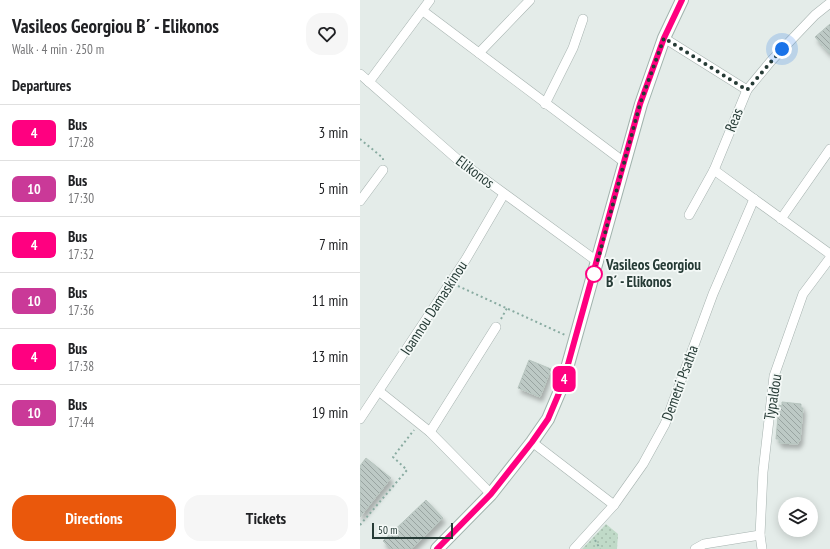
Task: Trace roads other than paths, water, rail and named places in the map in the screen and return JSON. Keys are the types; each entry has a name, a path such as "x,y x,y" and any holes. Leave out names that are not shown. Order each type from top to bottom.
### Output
{"street":[{"path":"369,82 430,0"},
{"path":"479,53 530,0"},
{"path":"437,549 491,494 548,419 559,393 598,262 640,104 664,38 682,0"},
{"name":"Reas","path":"689,215 714,170 747,90 771,61 815,15 830,3"},
{"path":"422,11 624,162"},
{"path":"545,104 573,48 583,19"},
{"path":"664,38 747,90"},
{"name":"Elikonos","path":"360,74 457,159 598,262"},
{"path":"782,219 830,149"},
{"path":"360,201 382,170"},
{"path":"714,170 830,254"},
{"name":"Ioannou Damaskinou","path":"360,419 380,392 466,260 504,194"},
{"name":"Demetri Psatha","path":"574,549 614,505 643,464 665,424 712,294 754,199"},
{"name":"Typaldou","path":"762,549 760,535 763,472 774,376 803,294 830,258"},
{"path":"430,432 496,328"},
{"path":"380,392 430,432 491,494"},
{"path":"532,442 614,505"},
{"path":"695,549 704,544 760,535"}],"place":[{"name":"Vasileos Georgiou B´ - Elikonos","path":"594,274"}]}
